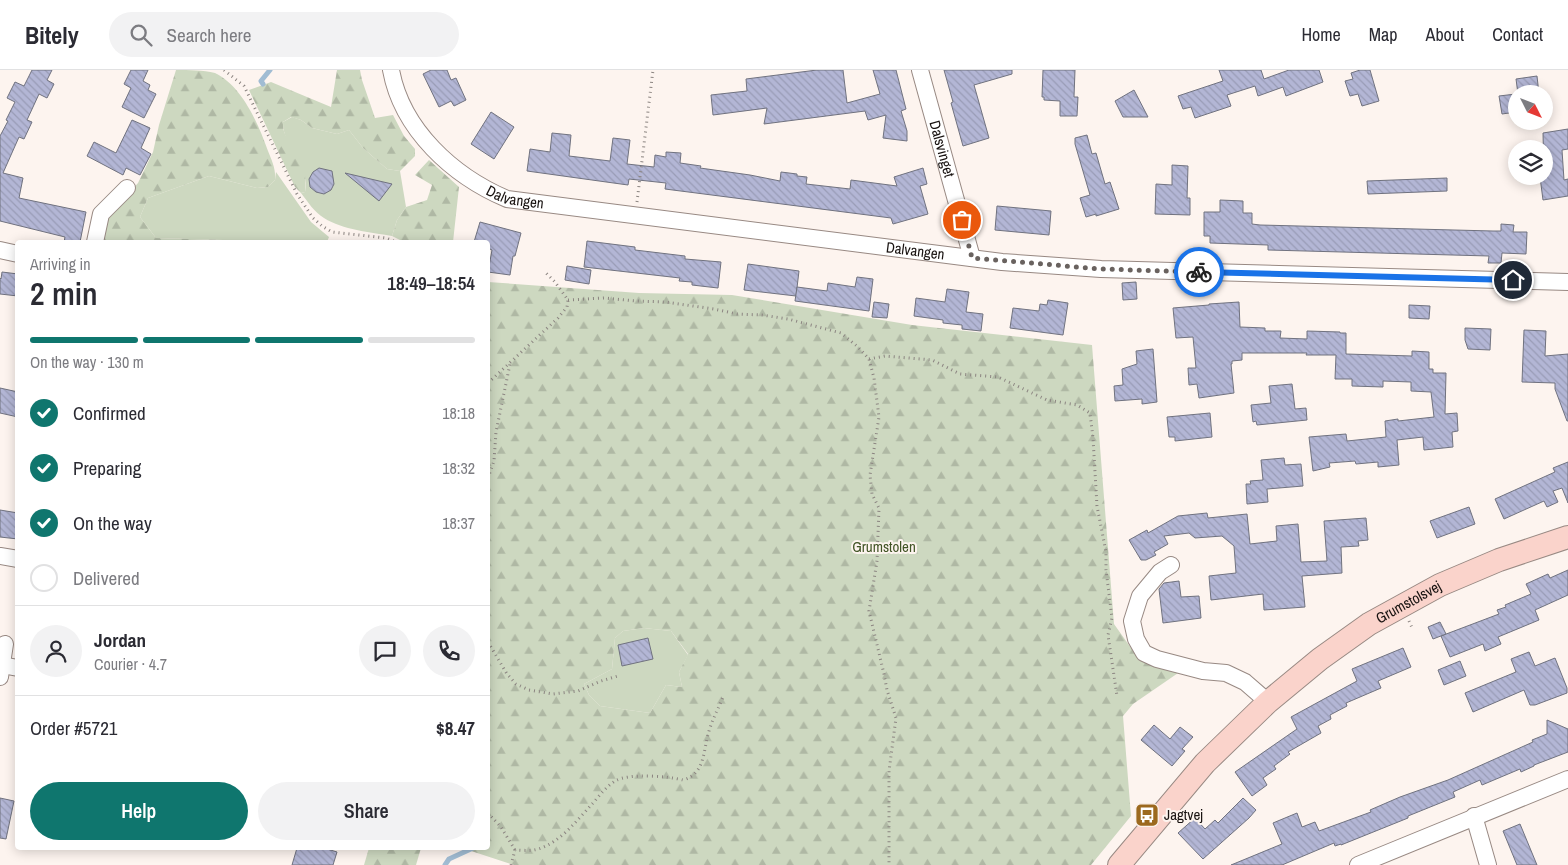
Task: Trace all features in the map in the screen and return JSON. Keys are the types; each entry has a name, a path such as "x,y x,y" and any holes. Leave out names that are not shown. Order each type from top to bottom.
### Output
{"street":[{"name":"Dalvangen","path":"391,70 392,80 400,101 413,124 433,149 449,164 475,183 507,199 972,258 1101,269 1568,282"},
{"name":"Dalsvinget","path":"920,70 972,258"},
{"path":"95,240 101,214 127,188"},
{"path":"0,250 15,253"},
{"name":"Grumstolsvej","path":"1119,865 1205,763 1268,702 1320,658 1369,624 1440,585 1499,560 1568,537"},
{"path":"0,556 15,558"},
{"path":"1171,565 1160,572 1140,596 1132,621 1136,639 1144,653 1157,659 1203,671 1226,674 1245,682 1268,702"},
{"path":"5,644 6,670"},
{"path":"1358,865 1568,779"},
{"path":"1474,816 1488,865"}],"path":[{"path":"224,70 244,86 297,194 313,218 332,232 391,240"},
{"path":"635,215 653,70"},
{"path":"371,240 374,237"},
{"path":"490,381 546,327 558,318 567,307 568,300 545,272"},
{"path":"568,300 604,298 665,302 737,314 788,319 841,333 869,358 874,378 878,417 870,475 872,494 879,508 877,561 869,611 887,690 896,718 890,771 889,865"},
{"path":"869,358 885,356 932,360 960,374 998,377 1047,400 1077,405 1090,413 1094,438 1098,506 1106,552 1106,570 1112,618 1108,635 1117,696"},
{"path":"490,472 494,461 496,432 511,362"},
{"path":"490,645 507,674 516,684 529,690 553,694 578,691 618,676"},
{"path":"515,850 534,850 556,839 572,826 616,780 651,776 683,780 688,778 700,766 704,756 708,733 724,695"},
{"path":"490,815 501,828 515,850 511,865"}],"green space":[{"path":"176,70 215,73 233,87 248,106 273,165 275,180 268,187 257,188 209,176 148,198 140,217 156,238 223,240 101,240 107,217 138,183 153,152 159,125"},
{"path":"337,70 360,70 375,118 393,115 404,136 415,149 415,156 400,171 387,169 363,148 349,130 337,134 312,128 301,120 291,117 283,122 283,128 287,138 303,160 305,192 301,193 295,187 249,90 271,82 331,107"},
{"path":"292,117 301,120 312,128 337,134 349,130 363,148 387,169 400,171 406,207 397,220 392,236 357,230 331,222 311,207 301,193 305,192 304,174 284,131 283,122"},
{"path":"429,160 459,187 453,240 400,240 392,236 397,220 406,207 427,200 432,185 415,175"},
{"path":"276,172 311,222 329,237 328,240 156,238 140,217 148,198 209,176 257,188 268,187 275,180"},
{"name":"Grumstolen","path":"490,282 639,293 732,295 912,325 1092,345 1114,624 1136,655 1181,671 1133,704 1123,716 1131,816 1091,865 514,865 468,850 490,850","holes":["644,628 671,631 688,654 679,672 682,687 666,685 650,713 600,706 589,695 584,684 612,669 615,638 623,631"]},
{"path":"644,628 671,631 688,655 679,672 682,687 666,685 650,713 600,706 589,695 584,684 612,669 615,638 623,631"},
{"path":"368,850 420,850 416,865 364,865"}],"building":[{"path":"32,70 52,70 47,80 54,84 47,98 39,94 27,120 32,122 24,139 19,137 3,173 23,178 19,198 86,212 80,240 64,240 65,237 0,221 0,136 15,102 7,98 15,82 24,86"},
{"path":"131,70 148,70 143,81 150,85 148,90 156,94 144,118 122,107 131,88 124,84"},
{"path":"431,70 447,70 451,80 456,78 466,100 454,106 451,101 439,107 423,74"},
{"path":"817,70 843,70 847,103 880,94 873,70 896,70 906,109 901,111 907,131 907,141 883,138 886,115 868,120 865,111 764,124 767,108 713,115 711,95 747,91 746,79"},
{"path":"944,70 1012,70 1012,74 974,85 989,138 963,146"},
{"path":"1043,70 1075,70 1074,97 1078,97 1077,116 1060,116 1060,101 1044,100 1044,97 1042,97"},
{"path":"1219,70 1261,70 1264,79 1289,70 1319,70 1323,82 1286,96 1283,87 1258,96 1255,86 1227,95 1231,106 1195,118 1191,107 1183,109 1178,96 1223,81"},
{"path":"1360,70 1370,70 1379,101 1362,106 1358,94 1350,96 1345,81 1353,79 1351,73"},
{"path":"1537,76 1538,85 1517,85 1516,79"},
{"path":"1134,90 1148,117 1123,117 1115,101"},
{"path":"1508,95 1508,113 1502,114 1499,96"},
{"path":"491,112 514,127 494,159 471,144"},
{"path":"132,120 150,128 141,148 151,154 140,175 126,168 123,175 87,156 94,142 116,153"},
{"path":"1568,129 1568,149 1562,150 1564,180 1568,179 1568,196 1543,200 1541,185 1553,185 1553,140 1543,140 1543,133"},
{"path":"552,133 571,135 569,156 610,161 613,138 630,140 627,164 654,167 655,155 666,157 666,152 681,153 680,163 701,166 700,168 780,181 781,172 797,174 797,176 807,177 806,184 850,189 851,180 897,186 894,177 923,168 927,184 920,186 928,214 893,224 891,218 665,189 666,183 629,179 628,185 527,171 530,149 550,152"},
{"path":"1087,135 1092,154 1096,153 1105,184 1110,182 1119,209 1086,217 1080,198 1090,195 1075,144 1075,138"},
{"path":"1172,165 1188,166 1187,198 1190,198 1190,215 1155,214 1156,184 1172,185"},
{"path":"319,168 332,171 334,184 331,190 324,194 316,192 310,187 309,179 313,172"},
{"path":"345,173 392,184 379,201"},
{"path":"1447,178 1447,191 1368,194 1367,181"},
{"path":"1220,200 1243,201 1243,213 1252,213 1252,224 1260,225 1501,231 1501,224 1514,225 1513,232 1527,232 1526,254 1502,253 1501,263 1488,263 1489,256 1268,250 1268,245 1210,243 1210,236 1204,236 1204,212 1220,212"},
{"path":"997,206 1051,211 1049,235 995,230"},
{"path":"480,222 521,233 515,256 513,256 510,275 490,272 492,250 490,249 490,240 475,240"},
{"path":"587,241 635,247 635,250 685,256 685,259 721,262 718,288 692,285 692,282 679,281 680,278 584,267"},
{"path":"748,264 799,271 796,296 744,290"},
{"path":"567,266 591,270 589,284 565,280"},
{"path":"2,272 15,274 15,296 0,294"},
{"path":"857,277 873,279 869,311 795,301 797,287 827,291 828,283 855,287"},
{"path":"1136,282 1137,299 1123,300 1122,283"},
{"path":"947,289 969,292 966,312 983,314 981,331 962,329 962,325 943,323 943,320 914,316 916,298 945,302"},
{"path":"1048,300 1068,303 1063,335 1010,328 1013,308 1039,311 1040,304 1047,305"},
{"path":"874,302 889,304 887,318 872,317"},
{"path":"1239,302 1240,327 1265,328 1265,331 1281,331 1280,338 1307,339 1307,331 1340,332 1346,333 1346,354 1412,356 1412,351 1429,352 1429,369 1433,369 1433,373 1446,373 1445,414 1457,413 1458,431 1452,432 1453,447 1424,450 1423,437 1397,440 1399,465 1378,467 1378,462 1356,464 1355,461 1329,463 1330,467 1313,471 1309,437 1346,434 1347,441 1386,437 1385,421 1434,417 1431,392 1411,391 1411,382 1383,381 1383,387 1352,386 1352,379 1335,379 1336,355 1242,353 1242,360 1232,361 1231,364 1234,393 1199,398 1197,384 1189,385 1188,368 1196,368 1193,337 1176,338 1173,308"},
{"path":"1409,305 1430,306 1429,319 1409,318"},
{"path":"1465,328 1491,329 1490,350 1468,349 1465,340"},
{"path":"1524,330 1546,331 1545,356 1568,354 1568,421 1555,389 1555,383 1522,382"},
{"path":"1153,349 1157,402 1142,404 1142,399 1115,401 1114,386 1123,385 1122,369 1137,364 1136,351"},
{"path":"1292,384 1295,409 1306,408 1307,420 1257,425 1256,421 1253,422 1251,405 1271,403 1269,386"},
{"path":"0,388 15,391 15,416 0,413"},
{"path":"1210,413 1212,437 1175,441 1175,437 1169,437 1167,417"},
{"path":"1284,458 1285,465 1301,464 1303,486 1267,489 1268,502 1247,504 1246,484 1251,484 1250,481 1263,480 1261,460"},
{"path":"1568,462 1568,503 1562,488 1553,491 1558,502 1547,507 1544,501 1504,519 1495,499 1555,472 1553,468"},
{"path":"1469,507 1475,524 1437,538 1430,521"},
{"path":"0,510 15,512 15,539 0,537"},
{"path":"1207,513 1208,518 1247,514 1250,544 1277,541 1276,526 1298,524 1301,562 1327,561 1324,521 1366,518 1368,540 1358,541 1359,546 1341,547 1342,573 1302,576 1305,607 1264,610 1263,594 1211,600 1209,576 1236,573 1234,546 1222,536 1195,538 1189,533 1164,536 1168,544 1154,552 1156,555 1146,560 1141,560 1129,540 1147,530 1148,533 1178,516"},
{"path":"1568,570 1568,595 1535,610 1539,620 1498,637 1501,644 1485,651 1483,644 1450,657 1441,636 1499,614 1497,610 1506,607 1505,605 1531,594 1526,584 1548,574 1550,578"},
{"path":"1179,581 1181,597 1199,596 1201,618 1163,623 1159,589 1164,583"},
{"path":"1440,622 1446,634 1433,639 1428,627"},
{"path":"648,638 653,659 622,666 618,645"},
{"path":"1403,648 1411,667 1378,681 1381,688 1346,703 1347,706 1330,715 1331,719 1318,726 1321,733 1288,752 1290,754 1274,766 1276,769 1263,778 1267,785 1252,796 1235,772 1297,729 1291,717 1357,681 1352,669"},
{"path":"1529,652 1535,666 1555,658 1567,688 1567,693 1535,705 1530,705 1524,690 1473,712 1465,693 1516,672 1511,659"},
{"path":"1460,661 1466,676 1444,685 1438,670"},
{"path":"1547,720 1568,729 1568,752 1521,772 1520,769 1482,785 1480,780 1453,792 1455,797 1408,816 1408,818 1341,845 1335,846 1334,843 1282,865 1231,865 1282,844 1273,823 1297,813 1302,827 1315,822 1319,831 1371,812 1370,810 1400,797 1448,780 1533,742 1532,740 1547,734"},
{"path":"1154,725 1170,739 1180,727 1193,737 1182,749 1185,751 1172,766 1141,740"},
{"path":"0,798 14,801 6,839 0,838"},
{"path":"1243,798 1256,810 1203,859 1178,833 1195,818 1205,829 1215,820 1218,823"},
{"path":"1520,824 1537,865 1517,865 1503,831"},
{"path":"296,850 330,850 337,852 333,865 292,865"}],"waterway":[{"path":"263,84 261,81 270,70"},
{"path":"445,865 449,859 469,850"}],"way so far":[{"path":"962,220 972,258 1101,269 1199,272"}],"place":[{"name":"Jagtvej","path":"1147,815"}],"route":[{"path":"1199,272 1513,280"}]}
